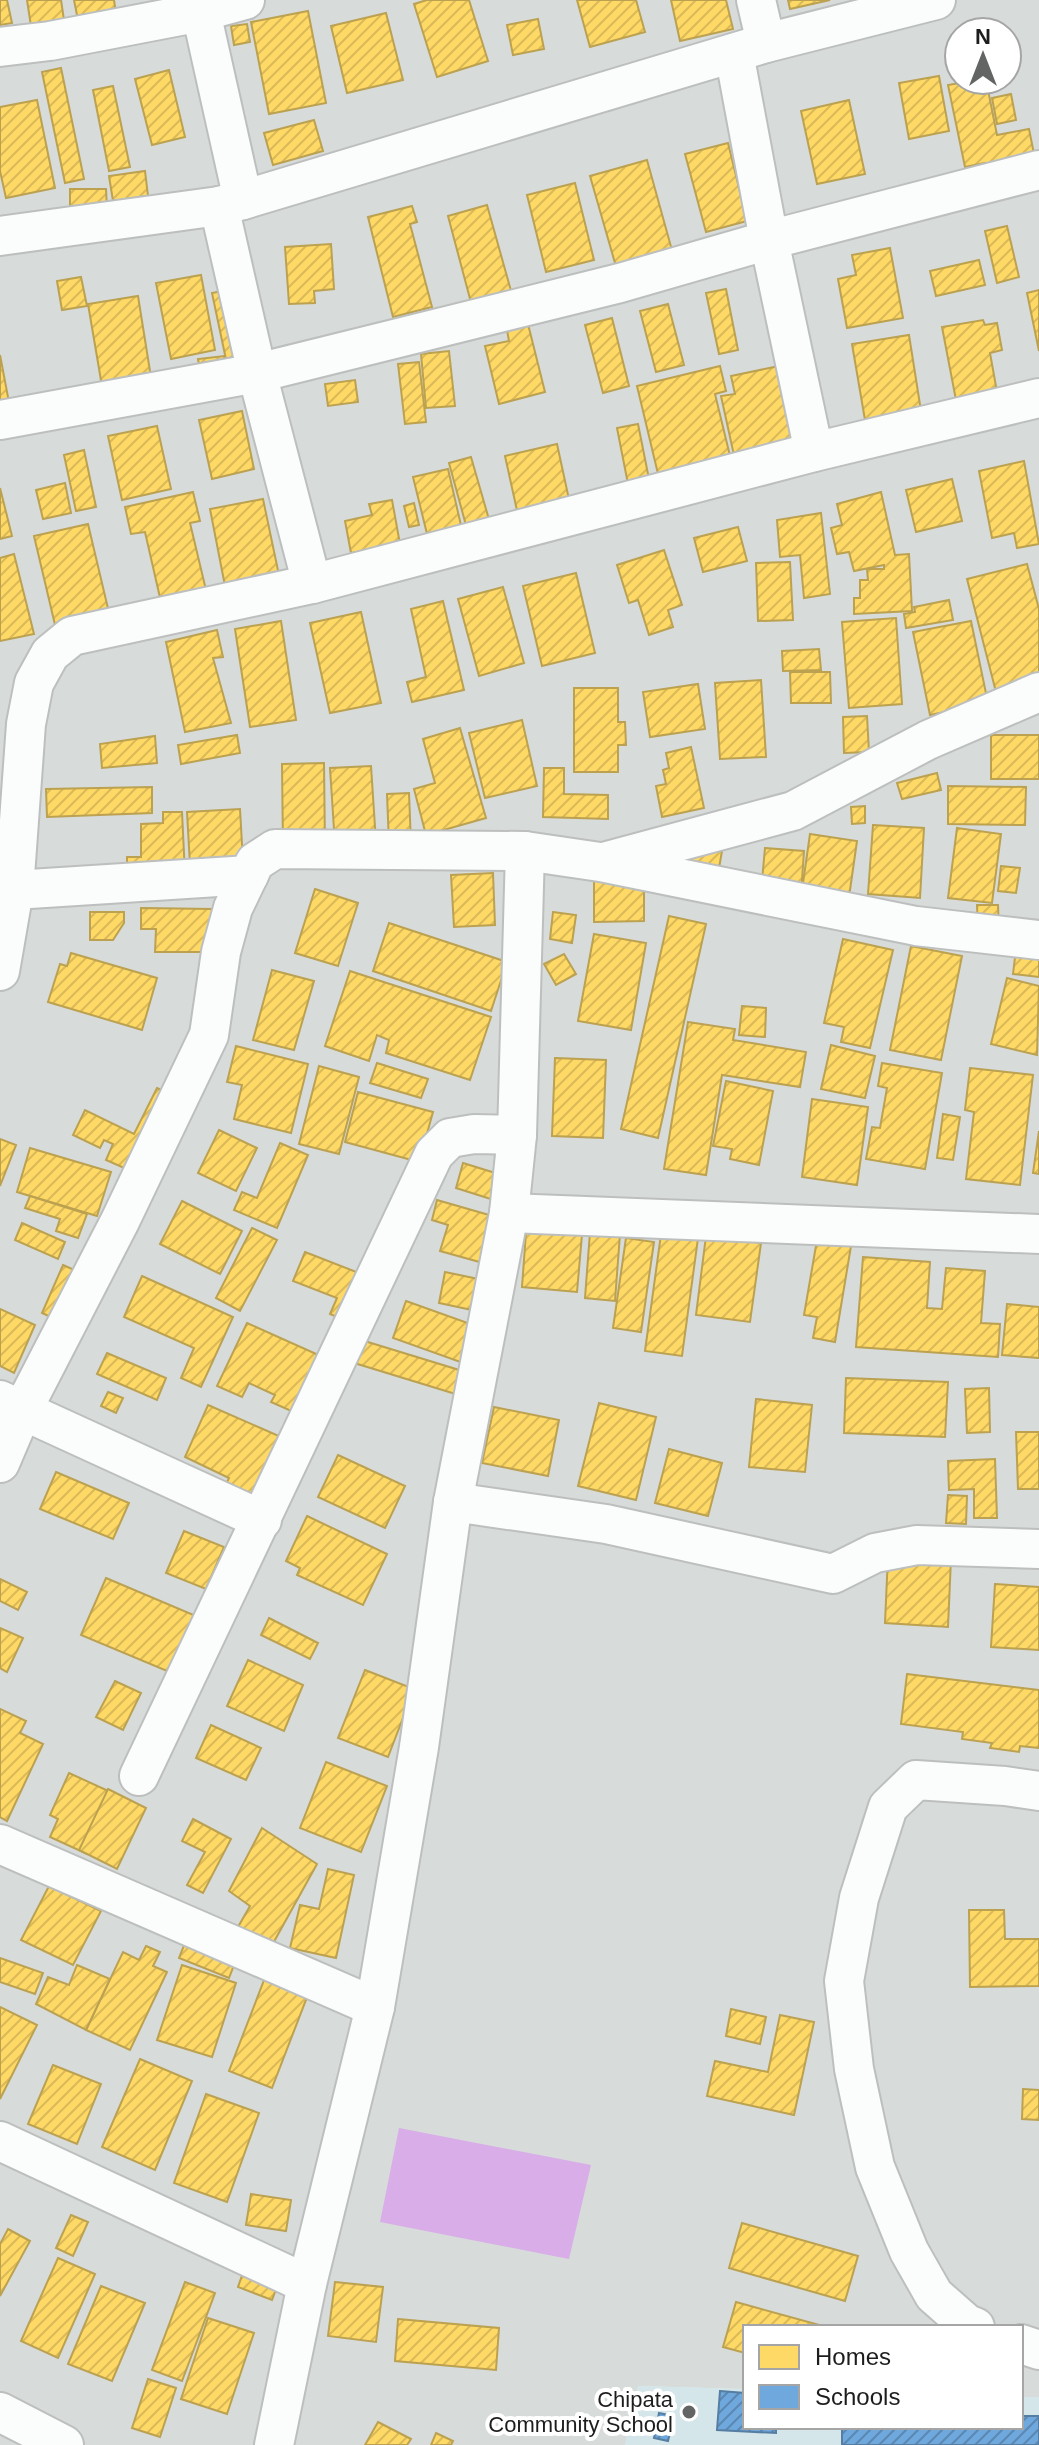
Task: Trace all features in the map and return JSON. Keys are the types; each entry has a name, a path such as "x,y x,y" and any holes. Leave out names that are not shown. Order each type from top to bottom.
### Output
{"street":[{"path":"0,47 50,41 201,12 245,0"},
{"path":"756,0 750,48 769,240 814,452"},
{"path":"0,236 231,203 750,48 936,0"},
{"path":"201,12 257,373 312,584"},
{"path":"0,420 257,373 620,283 769,240 1039,170"},
{"path":"0,971 14,890 26,724 17,682 72,636 312,584 814,452 1039,398"},
{"path":"600,862 793,811 928,740 1039,692"},
{"path":"0,1463 11,1404 120,1221 209,1035 221,952 233,908 255,862 275,849 525,851 600,862 916,926 1039,940"},
{"path":"274,2445 307,2284 375,2007 419,1747 453,1502 509,1213 517,1135 525,851"},
{"path":"14,890 249,875"},
{"path":"139,1776 434,1154 450,1138 474,1134 517,1135"},
{"path":"509,1213 1039,1234"},
{"path":"11,1404 262,1520"},
{"path":"453,1502 606,1524 833,1574 875,1553 917,1545 1039,1549"},
{"path":"970,2325 934,2295 909,2251 875,2167 854,2069 844,1981 859,1898 888,1807 916,1780 1039,1791"},
{"path":"0,1844 375,2007"},
{"path":"0,2141 307,2284"},
{"path":"0,2412 64,2445"}],"shaded area":[{"path":"0,0 1039,0 1039,2397 1023,2397 1023,2325 743,2325 743,2389 638,2386 625,2445 0,2445"},
{"path":"399,2128 591,2165 569,2259 380,2222"},
{"name":"Chipata Community School","path":"638,2386 743,2389 743,2429 1023,2429 1023,2397 1039,2397 1039,2445 625,2445"}],"building: Homes":[{"path":"0,0 7,0 12,23 0,25"},
{"path":"27,0 61,0 64,20 31,26"},
{"path":"74,0 114,0 116,13 78,20"},
{"path":"427,0 469,0 488,61 437,77 414,4"},
{"path":"577,0 636,0 645,32 590,47"},
{"path":"671,0 726,0 733,29 680,41"},
{"path":"788,0 830,0 790,9"},
{"path":"308,11 326,103 269,114 251,22"},
{"path":"386,13 403,80 347,93 331,26"},
{"path":"538,19 544,49 513,55 507,25"},
{"path":"247,24 250,42 234,45 231,26"},
{"path":"61,68 84,179 65,183 42,72"},
{"path":"169,70 185,137 152,145 135,79"},
{"path":"939,76 949,131 909,139 899,83"},
{"path":"113,86 130,167 109,171 93,90"},
{"path":"950,96 989,96 997,135 1029,129 1034,154 1001,160 1002,168 986,171 985,163 965,167"},
{"path":"1011,96 1016,120 997,124 992,98"},
{"path":"37,100 55,188 6,198 0,171 0,107"},
{"path":"849,100 865,174 817,184 801,111"},
{"path":"314,120 323,151 273,165 264,133"},
{"path":"728,143 747,221 706,232 685,154"},
{"path":"647,160 673,254 617,270 590,176"},
{"path":"145,171 148,196 113,201 109,176"},
{"path":"575,183 594,260 546,272 527,195"},
{"path":"70,189 106,189 107,210 70,210"},
{"path":"487,205 513,298 473,310 448,216"},
{"path":"412,206 417,222 410,224 432,307 393,317 368,217"},
{"path":"1007,226 1019,277 997,283 985,231"},
{"path":"331,244 334,289 314,291 315,303 289,304 285,247"},
{"path":"890,248 903,318 847,328 838,279 856,275 852,255"},
{"path":"979,260 985,285 936,296 930,271"},
{"path":"201,275 215,350 171,359 156,283"},
{"path":"81,277 87,306 62,310 57,281"},
{"path":"233,289 250,364 228,369 212,293"},
{"path":"726,289 738,350 719,354 706,293"},
{"path":"1039,290 1039,351 1027,293"},
{"path":"138,296 153,390 104,398 88,304"},
{"path":"668,304 684,365 656,372 640,311"},
{"path":"612,318 629,386 603,393 585,325"},
{"path":"527,320 545,392 499,404 485,346 509,341 506,325"},
{"path":"983,320 985,325 997,323 1002,350 990,353 997,392 956,400 942,327"},
{"path":"909,335 921,411 865,420 852,344"},
{"path":"449,351 455,406 426,408 421,354"},
{"path":"0,355 11,413 0,415"},
{"path":"224,356 226,374 201,377 198,359"},
{"path":"419,362 426,422 405,424 398,364"},
{"path":"720,366 726,391 715,394 731,460 659,478 637,386"},
{"path":"779,366 796,448 737,469 721,396 735,394 731,376"},
{"path":"355,380 358,402 328,406 325,384"},
{"path":"242,411 254,469 212,479 199,420"},
{"path":"638,424 650,484 629,489 617,428"},
{"path":"157,426 171,489 122,500 108,436"},
{"path":"557,444 570,504 518,515 505,456"},
{"path":"84,450 96,507 76,511 64,455"},
{"path":"471,457 490,523 467,529 449,463"},
{"path":"1024,461 1039,544 1017,548 1014,533 992,538 979,471"},
{"path":"448,469 463,534 429,542 413,477"},
{"path":"952,479 962,521 916,532 906,490"},
{"path":"65,483 71,513 43,519 36,490"},
{"path":"0,488 12,536 0,539"},
{"path":"193,492 200,521 190,523 206,590 161,602 145,532 131,534 125,507"},
{"path":"881,492 895,555 909,554 912,611 854,614 854,598 860,598 860,580 868,580 867,569 884,569 884,565 854,571 849,552 837,554 831,528 842,525 837,504"},
{"path":"263,499 280,580 226,591 210,509"},
{"path":"392,500 400,544 351,553 345,521 372,515 369,504"},
{"path":"414,503 419,525 409,527 404,506"},
{"path":"821,513 830,594 804,598 800,555 780,557 777,520"},
{"path":"88,524 110,617 56,629 34,536"},
{"path":"738,527 747,561 703,572 694,538"},
{"path":"664,550 682,605 668,610 673,627 649,635 638,600 629,603 617,565"},
{"path":"14,554 34,634 0,641 0,558"},
{"path":"790,562 793,620 758,621 756,563"},
{"path":"1027,564 1039,609 1039,681 996,692 967,579"},
{"path":"576,573 595,653 542,666 523,586"},
{"path":"503,587 524,663 479,676 458,599"},
{"path":"949,600 953,620 906,628 904,614 915,612 914,607"},
{"path":"443,601 464,690 412,702 407,682 426,677 411,609"},
{"path":"361,612 381,703 330,713 310,623"},
{"path":"896,618 902,704 849,708 842,622"},
{"path":"281,621 296,720 250,727 235,629"},
{"path":"971,621 988,703 930,715 913,632"},
{"path":"217,630 223,657 213,658 231,723 185,732 166,642"},
{"path":"819,649 821,670 783,671 782,651"},
{"path":"790,672 830,672 831,703 791,703"},
{"path":"761,680 766,757 720,759 715,683"},
{"path":"698,684 705,729 650,737 643,692"},
{"path":"574,688 618,688 618,722 625,722 626,745 618,745 618,772 574,772"},
{"path":"867,716 869,752 844,753 843,717"},
{"path":"522,720 537,786 485,798 469,733"},
{"path":"460,728 486,818 426,835 414,789 435,783 423,739"},
{"path":"237,735 240,753 181,764 178,745"},
{"path":"991,735 1039,735 1039,779 991,779"},
{"path":"155,736 157,763 102,768 100,744"},
{"path":"691,747 704,808 662,817 656,786 666,784 663,770 669,768 666,753"},
{"path":"324,763 325,847 283,847 282,764"},
{"path":"371,766 376,842 335,845 330,768"},
{"path":"544,768 564,768 564,794 608,795 608,819 543,817"},
{"path":"937,773 941,790 902,799 897,783"},
{"path":"948,786 1026,787 1025,825 948,824"},
{"path":"152,787 152,813 47,817 46,789"},
{"path":"409,793 411,843 389,844 387,794"},
{"path":"865,806 865,823 852,824 851,807"},
{"path":"240,809 243,862 190,865 187,812"},
{"path":"163,812 182,812 185,874 127,878 127,857 141,857 141,824 163,823"},
{"path":"873,825 924,828 920,898 868,894"},
{"path":"957,828 1001,834 992,903 948,898"},
{"path":"810,834 857,841 849,897 802,890"},
{"path":"691,840 723,845 717,880 685,874"},
{"path":"765,848 804,851 801,895 761,892"},
{"path":"1001,866 1020,868 1016,893 998,891"},
{"path":"493,873 495,925 454,927 451,875"},
{"path":"594,880 644,880 644,921 594,922"},
{"path":"315,889 358,903 338,966 295,953"},
{"path":"977,905 998,905 999,930 978,931"},
{"path":"141,908 212,909 211,952 155,952 156,929 141,929"},
{"path":"90,912 124,912 124,923 113,940 90,940"},
{"path":"553,912 576,915 572,943 550,939"},
{"path":"669,916 706,924 658,1138 621,1129"},
{"path":"389,923 507,962 491,1011 373,971"},
{"path":"594,934 646,943 631,1030 578,1021"},
{"path":"843,939 893,950 870,1048 841,1042 844,1027 824,1023"},
{"path":"1017,941 1039,944 1039,977 1013,974"},
{"path":"911,946 962,956 941,1060 890,1050"},
{"path":"71,953 157,978 142,1030 48,1002 60,964 67,966"},
{"path":"564,954 576,974 556,985 544,964"},
{"path":"272,970 314,981 294,1050 253,1040"},
{"path":"350,971 491,1017 470,1080 386,1053 389,1040 377,1035 369,1061 325,1046"},
{"path":"1007,978 1039,986 1037,1055 991,1044"},
{"path":"742,1006 766,1008 765,1037 739,1035"},
{"path":"688,1022 735,1029 733,1040 806,1052 800,1087 722,1075 706,1175 664,1169"},
{"path":"831,1045 875,1056 865,1098 821,1089"},
{"path":"236,1046 308,1064 291,1133 234,1119 242,1085 227,1082"},
{"path":"555,1058 606,1060 603,1138 552,1136"},
{"path":"377,1063 428,1079 421,1098 370,1083"},
{"path":"882,1063 942,1073 925,1169 866,1159 872,1127 880,1128 887,1088 878,1086"},
{"path":"319,1066 359,1077 339,1154 299,1144"},
{"path":"970,1068 1033,1075 1020,1185 966,1179 974,1112 965,1110"},
{"path":"726,1081 773,1091 759,1165 730,1159 732,1149 713,1146"},
{"path":"157,1088 178,1098 140,1175 106,1160 113,1144 104,1140 100,1148 73,1135 85,1110 134,1134"},
{"path":"358,1092 433,1112 419,1162 345,1142"},
{"path":"812,1099 868,1107 857,1185 802,1177"},
{"path":"943,1114 960,1117 953,1160 937,1158"},
{"path":"219,1130 257,1148 236,1191 198,1173"},
{"path":"1039,1131 1039,1174 1033,1173"},
{"path":"0,1139 16,1145 0,1186"},
{"path":"280,1143 308,1155 277,1228 234,1210 242,1192 257,1198"},
{"path":"30,1148 111,1172 97,1216 17,1192"},
{"path":"463,1163 505,1176 497,1201 456,1188"},
{"path":"30,1196 87,1214 78,1238 56,1231 60,1219 25,1208"},
{"path":"437,1200 496,1217 483,1263 440,1251 448,1225 432,1220"},
{"path":"182,1201 242,1231 220,1274 160,1244"},
{"path":"527,1219 583,1223 577,1292 522,1287"},
{"path":"591,1219 620,1234 615,1301 585,1298"},
{"path":"22,1223 65,1242 58,1259 15,1240"},
{"path":"662,1227 699,1231 682,1356 645,1351"},
{"path":"252,1228 277,1240 240,1311 216,1298"},
{"path":"706,1236 761,1243 750,1322 696,1315"},
{"path":"626,1238 654,1242 641,1332 613,1328"},
{"path":"817,1240 851,1246 835,1342 813,1338 817,1317 804,1315"},
{"path":"305,1252 364,1275 346,1321 330,1314 337,1298 293,1281"},
{"path":"863,1257 930,1262 927,1308 942,1309 946,1268 985,1271 981,1323 1000,1324 998,1357 856,1347"},
{"path":"63,1265 79,1272 66,1324 42,1313"},
{"path":"445,1272 493,1282 486,1313 439,1303"},
{"path":"142,1276 233,1317 201,1387 181,1378 194,1348 124,1317"},
{"path":"406,1301 479,1327 466,1364 393,1338"},
{"path":"1007,1304 1039,1307 1039,1358 1002,1355"},
{"path":"0,1309 35,1325 14,1373 0,1366"},
{"path":"247,1323 323,1357 298,1414 271,1402 275,1395 249,1383 242,1397 217,1386"},
{"path":"358,1339 469,1373 462,1396 351,1362"},
{"path":"107,1353 166,1378 157,1400 97,1374"},
{"path":"846,1378 948,1382 945,1437 844,1433"},
{"path":"989,1388 990,1432 967,1433 965,1389"},
{"path":"108,1392 123,1398 116,1413 101,1406"},
{"path":"756,1399 812,1405 805,1472 749,1467"},
{"path":"599,1403 656,1417 636,1500 578,1486"},
{"path":"208,1405 288,1440 255,1514 224,1488 229,1478 185,1457"},
{"path":"494,1407 559,1420 548,1476 482,1463"},
{"path":"1016,1432 1039,1432 1039,1489 1018,1489"},
{"path":"669,1449 722,1463 708,1516 655,1503"},
{"path":"338,1455 405,1486 385,1528 318,1497"},
{"path":"995,1459 997,1518 974,1518 974,1489 949,1490 948,1461"},
{"path":"56,1472 129,1503 113,1539 40,1509"},
{"path":"948,1495 967,1496 966,1524 946,1523"},
{"path":"307,1516 387,1554 363,1605 297,1575 300,1568 286,1561"},
{"path":"184,1531 224,1547 206,1589 166,1573"},
{"path":"888,1555 951,1559 948,1627 885,1623"},
{"path":"106,1578 203,1619 179,1676 81,1635"},
{"path":"0,1579 27,1592 18,1610 0,1601"},
{"path":"995,1584 1039,1587 1039,1650 991,1647"},
{"path":"269,1618 318,1643 310,1659 261,1635"},
{"path":"0,1628 23,1638 7,1672 0,1668"},
{"path":"248,1660 303,1685 284,1731 227,1706"},
{"path":"365,1670 414,1689 388,1757 338,1738"},
{"path":"907,1674 1039,1690 1039,1748 1020,1746 1019,1752 990,1748 992,1743 962,1739 963,1732 901,1724"},
{"path":"115,1681 141,1693 123,1730 96,1717"},
{"path":"0,1709 26,1721 20,1733 43,1744 7,1821 0,1817"},
{"path":"211,1725 261,1748 246,1780 196,1758"},
{"path":"326,1762 387,1786 361,1852 300,1828"},
{"path":"69,1773 115,1794 87,1854 50,1837 58,1819 50,1815"},
{"path":"108,1789 146,1808 117,1869 79,1850"},
{"path":"193,1819 231,1839 203,1893 187,1885 205,1852 182,1841"},
{"path":"262,1828 317,1864 271,1947 238,1927 250,1906 229,1891"},
{"path":"328,1869 354,1875 336,1958 290,1948 300,1905 319,1909"},
{"path":"49,1886 101,1911 73,1965 21,1940"},
{"path":"969,1910 1004,1910 1005,1939 1039,1939 1039,1986 970,1987"},
{"path":"189,1933 239,1952 229,1978 179,1958"},
{"path":"146,1946 160,1952 153,1966 167,1972 130,2050 86,2030 123,1952 139,1960"},
{"path":"0,1958 43,1973 35,1994 0,1982"},
{"path":"77,1965 110,1979 86,2030 36,2004 48,1977 69,1985"},
{"path":"182,1965 236,1983 212,2057 157,2040"},
{"path":"266,1975 309,1992 272,2088 229,2071"},
{"path":"0,2007 37,2025 0,2099"},
{"path":"731,2009 766,2017 760,2044 726,2036"},
{"path":"780,2015 814,2022 794,2115 707,2096 715,2061 768,2072"},
{"path":"140,2059 192,2081 155,2170 102,2147"},
{"path":"53,2065 101,2084 77,2144 28,2124"},
{"path":"1023,2089 1039,2090 1039,2120 1022,2119"},
{"path":"206,2094 259,2113 227,2202 174,2183"},
{"path":"251,2194 291,2200 286,2231 246,2225"},
{"path":"71,2215 88,2222 73,2256 56,2248"},
{"path":"742,2223 858,2256 845,2301 729,2268"},
{"path":"8,2229 30,2241 0,2296 0,2244"},
{"path":"58,2258 95,2274 58,2358 21,2341"},
{"path":"246,2264 281,2276 272,2300 238,2287"},
{"path":"185,2282 215,2293 182,2381 152,2370"},
{"path":"335,2282 383,2287 376,2342 328,2336"},
{"path":"101,2286 145,2303 112,2381 68,2364"},
{"path":"736,2302 819,2325 743,2325 743,2352 723,2347"},
{"path":"208,2318 254,2333 227,2414 181,2399"},
{"path":"398,2319 499,2328 496,2370 395,2361"},
{"path":"148,2379 176,2388 160,2437 132,2428"},
{"path":"378,2422 411,2439 407,2445 365,2445"},
{"path":"436,2433 453,2441 451,2445 431,2445"}],"building: Schools":[{"path":"720,2391 743,2393 743,2429 776,2429 776,2433 717,2430"},
{"path":"659,2413 674,2416 668,2441 654,2438"},
{"path":"1023,2416 1039,2416 1039,2445 842,2445 842,2429 1023,2429"}],"place":[{"name":"Chipata Community School","path":"689,2412"}]}
